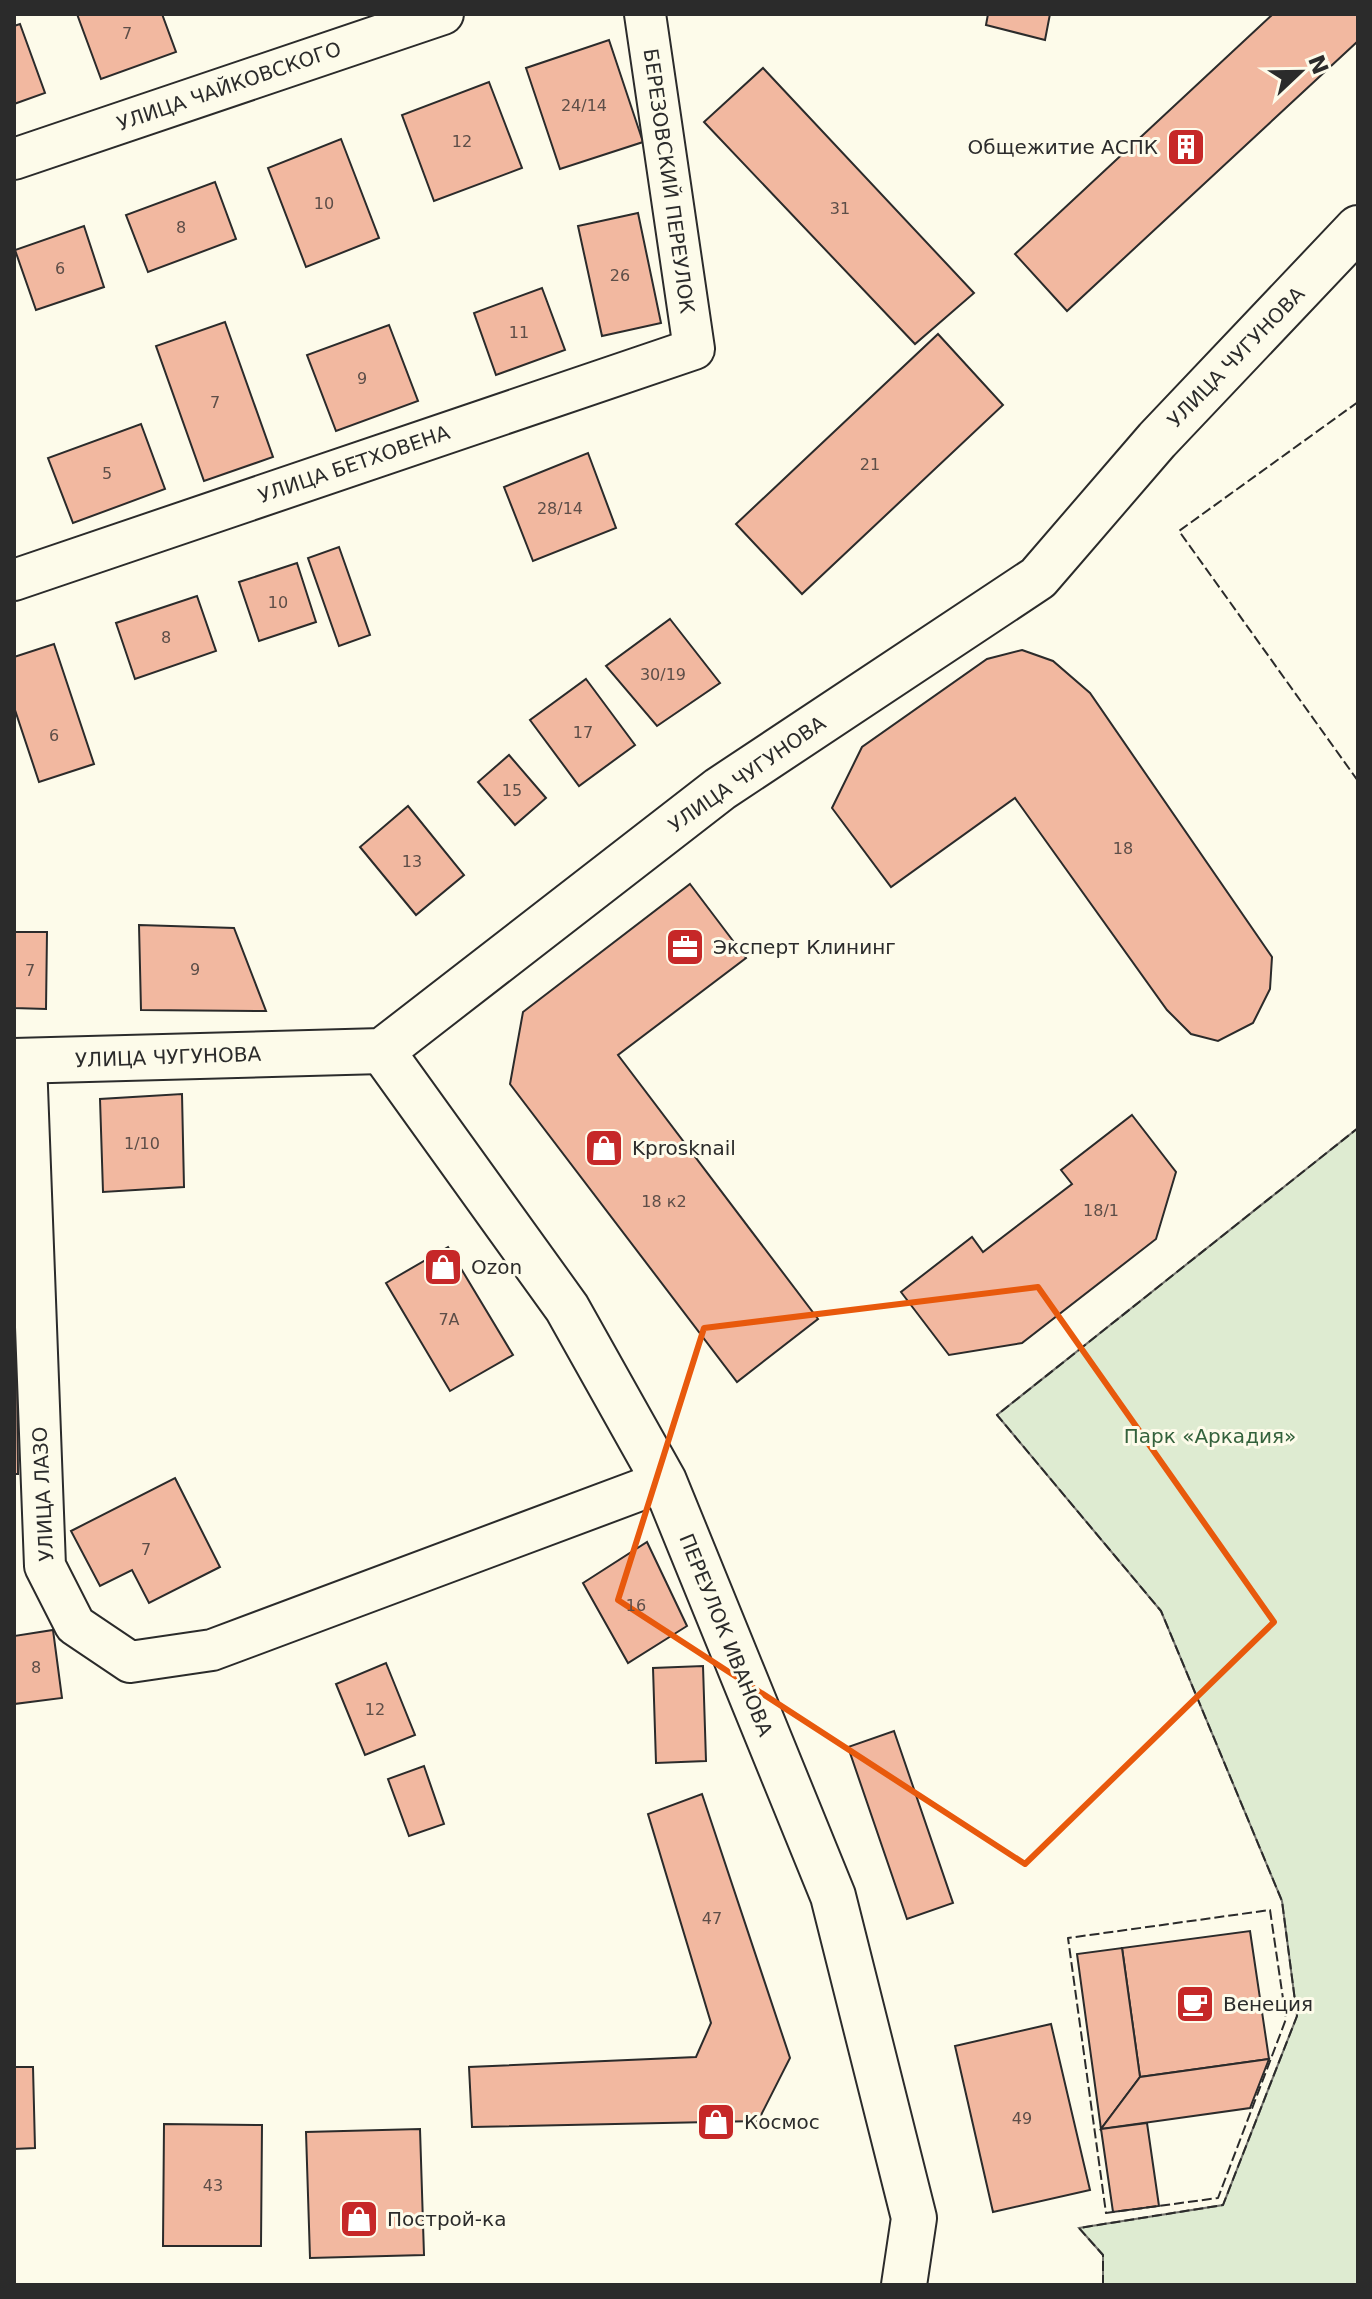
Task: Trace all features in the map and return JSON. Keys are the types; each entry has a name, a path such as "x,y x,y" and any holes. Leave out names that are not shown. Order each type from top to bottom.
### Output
{"street":[{"name":"УЛИЦА ЧАЙКОВСКОГО","path":"14,159 443,14"},
{"name":"БЕРЕЗОВСКИЙ ПЕРЕУЛОК","path":"645,14 694,349"},
{"name":"УЛИЦА ЧУГУНОВА","path":"20,1061 382,1051 720,789 1038,578 1157,440 1358,228"},
{"name":"УЛИЦА БЕТХОВЕНА","path":"14,580 694,349"},
{"name":"ПЕРЕУЛОК ИВАНОВА","path":"382,1051 567,1308 664,1481 833,1896 914,2218 904,2285"},
{"name":"УЛИЦА ЛАЗО","path":"20,1061 45,1566 75,1625 130,1662 212,1650 664,1481"}],"highlighted area":[{"path":"1038,1287 1274,1622 1025,1864 618,1600 704,1328"}],"green space":[{"name":"Парк «Аркадия»","path":"1358,1128 1358,2285 1103,2285 1103,2255 1079,2228 1223,2205 1297,2016 1282,1901 1161,1611 997,1415"}],"building":[{"path":"77,14 162,14 176,52 101,79"},
{"path":"988,14 1050,14 1045,40 986,25"},
{"name":"Общежитие АСПК","path":"1273,14 1358,14 1358,41 1067,311 1015,254"},
{"path":"20,24 45,93 14,104 14,26"},
{"path":"609,40 643,142 560,169 526,68"},
{"path":"763,68 974,293 915,344 704,122"},
{"path":"489,82 522,168 434,201 402,115"},
{"path":"341,139 379,238 306,267 268,168"},
{"path":"215,182 236,239 148,272 126,215"},
{"path":"638,213 661,323 602,336 578,226"},
{"path":"84,226 104,287 36,310 15,250"},
{"path":"542,288 565,350 496,375 474,313"},
{"path":"225,322 273,457 204,481 156,346"},
{"path":"389,325 418,401 336,431 307,355"},
{"path":"938,334 1003,405 802,594 736,524"},
{"path":"141,424 165,489 73,523 48,458"},
{"path":"588,453 616,528 533,561 504,487"},
{"path":"339,547 370,635 339,646 308,558"},
{"path":"297,563 316,622 259,641 239,582"},
{"path":"197,596 216,651 135,679 116,623"},
{"path":"670,619 720,683 657,726 606,666"},
{"path":"54,644 94,764 39,782 14,707 14,657"},
{"path":"1022,650 1053,661 1090,693 1272,957 1270,989 1253,1023 1218,1041 1191,1034 1167,1010 1015,798 891,887 832,808 862,747 987,659"},
{"path":"586,679 635,745 579,786 530,720"},
{"path":"509,755 546,798 515,825 478,782"},
{"path":"408,806 464,875 416,915 360,847"},
{"path":"690,884 746,958 618,1055 818,1319 737,1382 510,1084 523,1012"},
{"path":"139,925 234,928 266,1011 141,1010"},
{"path":"14,932 47,932 46,1009 14,1008"},
{"path":"182,1094 184,1187 103,1192 100,1099"},
{"path":"1132,1115 1176,1172 1156,1239 1022,1343 949,1355 901,1292 972,1237 983,1252 1072,1184 1061,1170"},
{"path":"448,1247 513,1355 450,1391 386,1283"},
{"path":"14,1374 17,1374 18,1474 14,1474"},
{"path":"175,1478 220,1567 149,1603 132,1570 100,1586 71,1531"},
{"path":"647,1542 687,1626 628,1663 583,1583"},
{"path":"53,1630 62,1698 14,1704 14,1636"},
{"path":"386,1663 415,1735 365,1755 336,1684"},
{"path":"703,1666 706,1761 656,1763 653,1668"},
{"path":"894,1731 953,1903 907,1919 848,1747"},
{"path":"424,1766 444,1824 409,1836 388,1779"},
{"path":"702,1794 790,2058 758,2121 472,2127 469,2067 696,2057 711,2023 648,1814"},
{"path":"1250,1931 1269,2059 1140,2077 1122,1948"},
{"path":"1122,1948 1140,2077 1101,2129 1077,1954"},
{"path":"1051,2024 1090,2190 993,2212 955,2046"},
{"path":"1269,2059 1250,2108 1101,2129 1140,2077"},
{"path":"14,2067 33,2067 35,2148 14,2149"},
{"path":"1147,2123 1159,2206 1113,2212 1101,2129"},
{"path":"164,2124 262,2125 261,2246 163,2246"},
{"path":"420,2129 424,2255 310,2258 306,2132"}],"fence":[{"path":"1358,402 1179,531 1358,781"},
{"path":"1103,2285 1103,2255 1079,2228 1223,2205 1297,2016 1282,1901 1161,1611 997,1415 1358,1128"},
{"path":"1270,1910 1286,2019 1218,2198 1106,2213 1068,1938 1270,1910"}],"place":[{"name":"Общежитие АСПК","path":"1186,147"},
{"name":"Эксперт Клининг","path":"685,947"},
{"name":"Kprosknail","path":"604,1148"},
{"name":"Ozon","path":"443,1267"},
{"name":"Венеция","path":"1195,2004"},
{"name":"Космос","path":"716,2122"},
{"name":"Построй-ка","path":"359,2219"}]}
